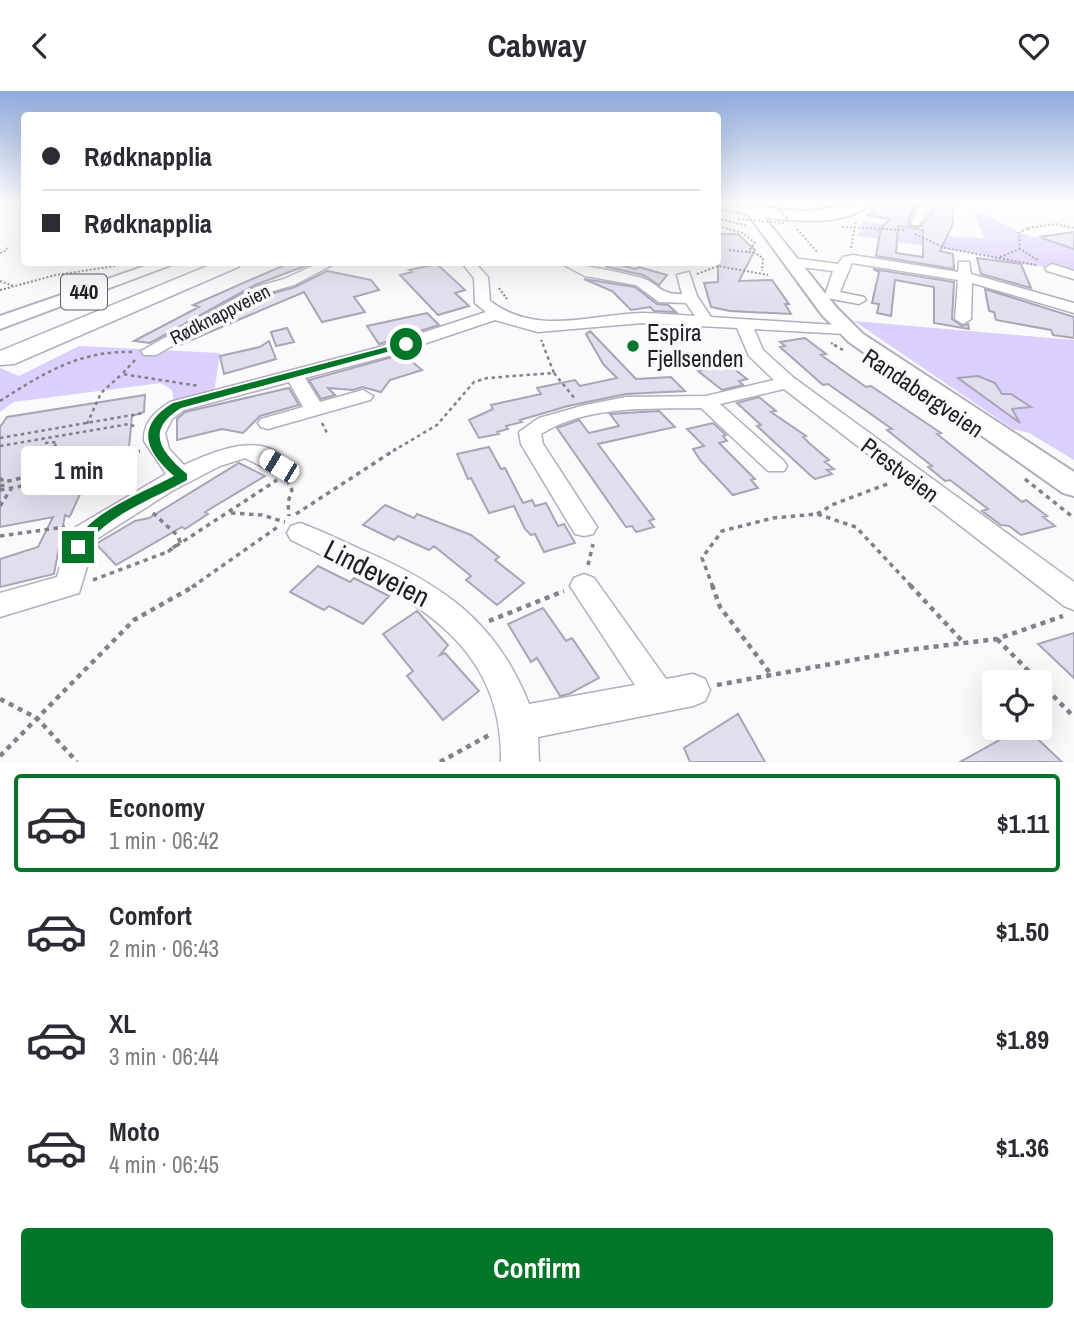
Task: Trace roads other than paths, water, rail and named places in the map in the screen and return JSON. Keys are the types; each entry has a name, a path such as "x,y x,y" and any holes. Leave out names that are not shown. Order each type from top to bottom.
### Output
{"highway":[{"path":"3,350 170,268 192,266"},
{"path":"3,350 216,266"}],"main road":[{"name":"Randabergveien","path":"767,233 796,267 816,311 923,395 1074,488"},
{"name":"440","path":"0,323 170,268"}],"street":[{"path":"859,300 832,295 841,268 851,259 964,271 1074,308"},
{"name":"Rødknappveien","path":"147,352 261,290 289,282 323,266"},
{"path":"471,266 481,277 483,303 500,316 538,327 642,318 703,317"},
{"path":"574,266 590,273 640,282 679,310 703,317 744,325 838,329"},
{"path":"796,267 841,268"},
{"path":"963,319 966,303 964,271"},
{"path":"684,275 690,298 697,304 703,317"},
{"path":"664,299 690,298"},
{"path":"183,477 165,461 156,447 152,416 261,377 294,375 382,352 500,316"},
{"name":"Prestveien","path":"744,325 755,352 787,382 1074,597"},
{"path":"294,375 316,411"},
{"path":"584,527 531,444 530,432 546,422 626,403 706,402 787,382"},
{"path":"268,423 363,396"},
{"path":"706,402 776,466"},
{"path":"0,605 69,585 80,541 93,528 183,477 244,451 257,453 281,471"},
{"name":"Lindeveien","path":"292,524 403,581 439,604 482,650 507,691 506,728 520,762"},
{"path":"570,589 647,674 658,698"},
{"path":"506,728 693,690"}],"place":[{"name":"Espira Fjellsenden","path":"633,346"}]}
